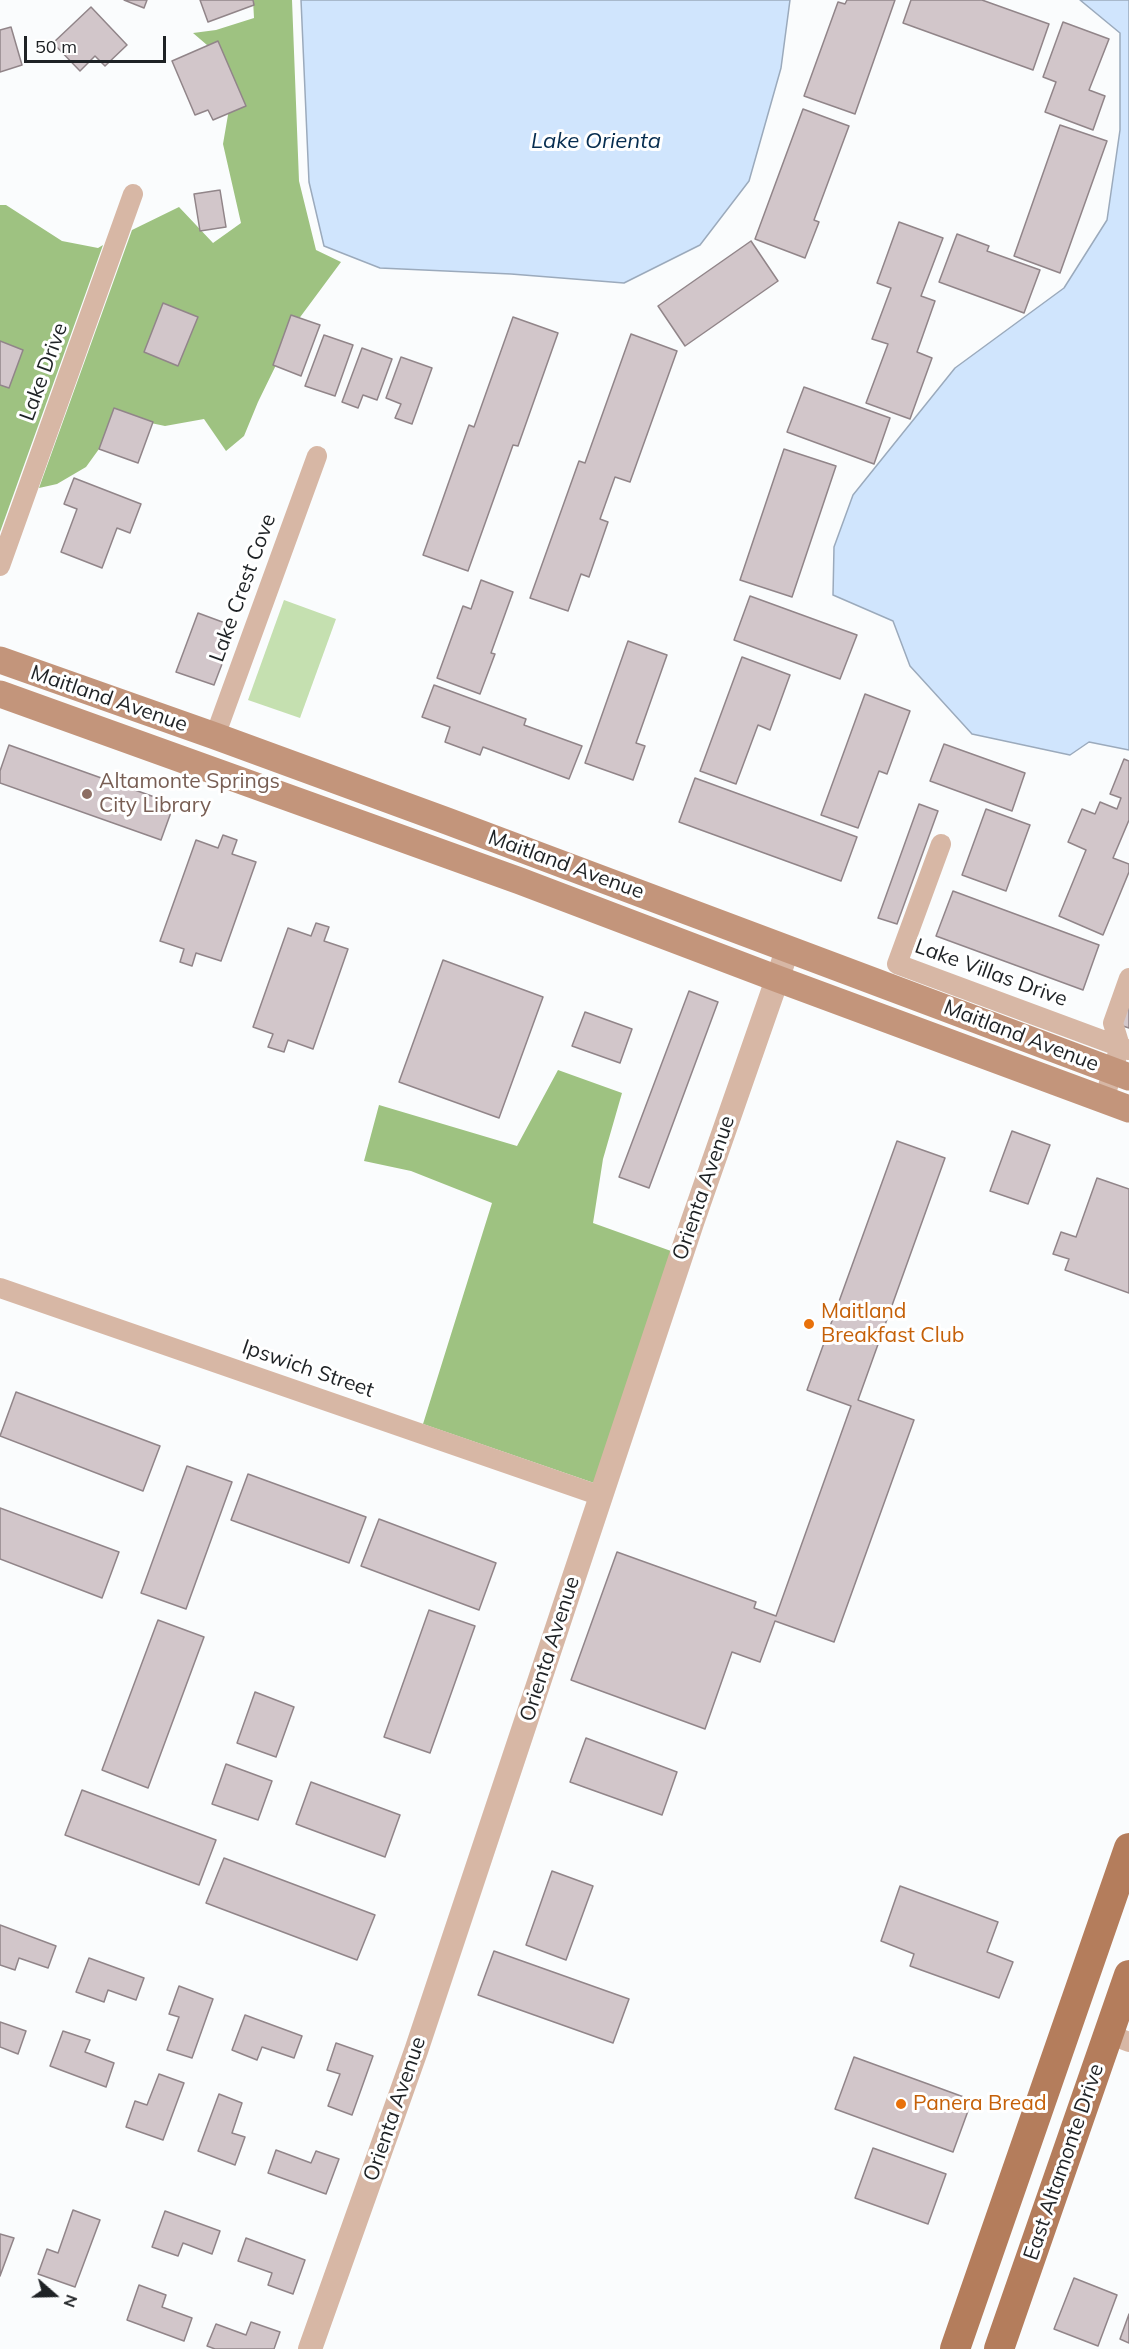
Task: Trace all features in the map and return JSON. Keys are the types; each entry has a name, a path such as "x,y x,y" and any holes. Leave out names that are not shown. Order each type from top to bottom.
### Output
{"main road":[{"name":"Maitland Avenue","path":"0,660 317,773 788,948 1124,1058"},
{"name":"Maitland Avenue","path":"0,694 307,802 1117,1105"},
{"name":"East Altamonte Drive","path":"955,2349 1129,1848"},
{"path":"1085,1975 1099,2022 1119,2038"},
{"name":"East Altamonte Drive","path":"999,2349 1092,2080 1119,2038 1129,1975"},
{"path":"1071,2016 1079,2025 1089,2050 1092,2080"}],"street":[{"name":"Lake Drive","path":"0,566 133,194"},
{"name":"Lake Crest Cove","path":"215,736 317,456"},
{"path":"307,802 317,773"},
{"name":"Lake Villas Drive","path":"940,844 897,964 1124,1058"},
{"name":"Orienta Avenue","path":"310,2349 416,2051 711,1166 788,948"},
{"path":"1117,1105 1124,1058 1113,1023 1129,978"},
{"name":"Ipswich Street","path":"0,1288 601,1496"}],"green space":[{"path":"253,0 292,0 299,181 316,250 341,262 298,320 244,436 226,451 204,419 165,426 146,422 125,425 99,449 86,467 57,484 39,488 132,230 179,207 213,243 241,223 223,144 234,80 214,51 193,33 216,30 254,18"},
{"path":"0,205 6,205 62,241 98,248 103,245 0,532"},
{"path":"284,600 336,619 300,718 248,700"},
{"path":"558,1070 622,1093 603,1159 593,1223 671,1251 594,1483 423,1424 492,1203 411,1171 364,1161 379,1105 517,1146"}],"water":[{"name":"Lake Orienta","path":"301,0 790,0 781,68 749,181 700,245 624,283 511,274 380,268 324,246 309,182"},
{"path":"1080,0 1129,0 1129,750 1089,742 1070,755 972,734 910,666 893,621 833,595 834,547 853,495 955,368 1064,288 1107,220 1120,130 1120,33"}],"building":[{"path":"124,0 147,0 144,8"},
{"path":"200,0 253,0 254,5 208,22"},
{"path":"847,0 895,0 855,114 804,96 838,2 845,4"},
{"path":"911,0 982,0 1049,24 1033,70 903,23"},
{"path":"91,7 127,45 105,66 95,56 80,71 53,43"},
{"path":"1063,22 1109,39 1089,90 1105,96 1093,130 1045,112 1056,82 1043,77"},
{"path":"11,27 22,65 0,72 0,30"},
{"path":"218,41 246,106 213,120 208,110 195,115 172,61"},
{"path":"803,109 849,126 814,220 819,222 805,258 755,239"},
{"path":"1060,125 1107,141 1060,273 1014,256"},
{"path":"220,190 226,227 200,231 194,194"},
{"path":"899,222 943,238 921,296 935,301 917,352 932,358 910,419 866,403 888,344 872,339 891,288 877,283"},
{"path":"957,234 989,246 987,251 1040,270 1024,313 939,282"},
{"path":"751,241 778,281 685,346 658,306"},
{"path":"163,303 198,317 178,366 144,352"},
{"path":"291,315 320,325 301,376 273,365"},
{"path":"513,317 558,333 518,446 513,445 468,571 423,555 469,425 474,427"},
{"path":"631,334 677,351 630,482 615,477 600,519 608,522 589,577 581,574 568,611 530,598 579,461 585,463"},
{"path":"324,335 353,345 335,396 305,386"},
{"path":"0,341 23,350 9,388 0,385"},
{"path":"362,348 392,359 377,400 363,395 358,408 342,402"},
{"path":"401,357 432,368 412,424 395,418 401,404 386,398"},
{"path":"804,387 890,418 874,464 787,432"},
{"path":"114,408 153,422 138,463 99,449"},
{"path":"784,449 836,466 792,597 740,580"},
{"path":"74,478 141,504 130,533 117,528 102,568 61,552 77,509 64,504"},
{"path":"481,580 513,592 491,653 495,654 480,694 437,678 463,606 471,609"},
{"path":"750,596 857,635 840,679 734,640"},
{"path":"198,613 236,627 214,685 176,672"},
{"path":"628,641 667,655 636,743 645,746 633,780 585,763"},
{"path":"742,657 790,675 770,730 758,725 736,784 700,771"},
{"path":"434,685 526,719 524,725 582,746 569,779 483,747 480,755 445,742 450,727 422,717"},
{"path":"865,694 910,711 887,774 879,771 858,828 821,815"},
{"path":"944,744 1025,773 1012,811 930,781"},
{"name":"Altamonte Springs City Library","path":"9,745 174,804 161,840 0,783 0,771"},
{"path":"1124,759 1129,761 1129,820 1113,858 1129,864 1129,872 1103,935 1059,916 1086,850 1068,842 1082,809 1095,814 1100,802 1117,809 1121,798 1110,794"},
{"path":"695,778 857,837 841,881 679,822"},
{"path":"919,804 938,811 897,924 878,918"},
{"path":"986,809 1030,825 1006,891 962,875"},
{"path":"223,835 237,840 232,854 256,862 221,961 196,953 192,966 180,962 184,949 160,941 196,840 218,848"},
{"path":"953,891 1099,945 1083,990 936,936"},
{"path":"316,923 329,927 324,941 348,949 313,1049 288,1040 284,1052 268,1047 273,1034 253,1027 288,928 311,936"},
{"path":"443,960 543,997 499,1118 399,1082"},
{"path":"1129,990 1129,1028 1117,1024"},
{"path":"689,991 718,1002 649,1188 619,1177"},
{"path":"585,1012 632,1029 620,1063 572,1046"},
{"path":"1012,1131 1050,1145 1028,1204 990,1191"},
{"path":"897,1141 945,1158 858,1400 914,1420 834,1642 775,1621 760,1662 732,1652 705,1729 571,1680 617,1552 756,1602 754,1608 776,1616 851,1406 807,1390"},
{"path":"1097,1178 1129,1189 1129,1293 1065,1270 1069,1259 1053,1254 1061,1232 1076,1237"},
{"path":"16,1392 160,1446 143,1491 0,1436"},
{"path":"187,1466 232,1482 186,1609 141,1593"},
{"path":"248,1474 366,1517 349,1563 231,1520"},
{"path":"0,1508 119,1552 102,1598 0,1559"},
{"path":"379,1519 496,1563 479,1610 361,1566"},
{"path":"429,1610 475,1626 430,1753 384,1737"},
{"path":"158,1620 204,1637 148,1788 102,1770"},
{"path":"255,1692 294,1707 276,1757 237,1743"},
{"path":"586,1738 677,1772 662,1815 570,1782"},
{"path":"226,1764 272,1781 258,1820 212,1804"},
{"path":"311,1782 400,1815 385,1857 296,1824"},
{"path":"82,1790 216,1840 199,1885 65,1835"},
{"path":"224,1858 375,1915 357,1960 206,1903"},
{"path":"552,1871 593,1886 566,1960 526,1945"},
{"path":"900,1886 998,1922 987,1952 1013,1962 999,1998 910,1966 914,1954 881,1941"},
{"path":"0,1925 56,1946 48,1968 19,1958 15,1970 0,1965"},
{"path":"494,1951 629,1999 613,2043 478,1995"},
{"path":"89,1958 144,1978 136,2000 108,1990 104,2002 76,1992"},
{"path":"179,1986 213,1999 192,2058 167,2050 179,2017 169,2014"},
{"path":"245,2015 302,2036 294,2058 262,2047 257,2060 232,2050"},
{"path":"0,2022 26,2031 18,2054 0,2047"},
{"path":"63,2031 90,2040 85,2052 114,2063 106,2087 50,2066"},
{"path":"336,2043 373,2056 352,2115 328,2106 340,2074 327,2070"},
{"path":"854,2057 972,2100 953,2152 835,2109"},
{"path":"159,2074 184,2083 163,2140 126,2127 135,2101 147,2105"},
{"path":"219,2094 242,2103 232,2133 245,2137 235,2165 198,2151"},
{"path":"873,2148 946,2174 928,2224 855,2198"},
{"path":"276,2150 311,2163 316,2151 339,2159 326,2194 268,2173"},
{"path":"73,2210 100,2220 75,2287 38,2274 47,2249 58,2253"},
{"path":"165,2211 220,2231 212,2254 183,2243 178,2256 152,2247"},
{"path":"0,2234 14,2238 0,2276"},
{"path":"246,2238 305,2260 293,2294 268,2285 272,2273 238,2261"},
{"path":"1074,2278 1117,2295 1098,2346 1054,2329"},
{"path":"139,2285 166,2295 162,2307 192,2318 184,2341 127,2320"},
{"path":"1129,2314 1129,2343 1120,2339"},
{"path":"251,2322 280,2332 274,2349 215,2349 207,2346 216,2324 246,2335"}],"place":[{"name":"Altamonte Springs City Library","path":"87,794"},
{"name":"Maitland Breakfast Club","path":"809,1324"},
{"name":"Panera Bread","path":"901,2104"}]}
